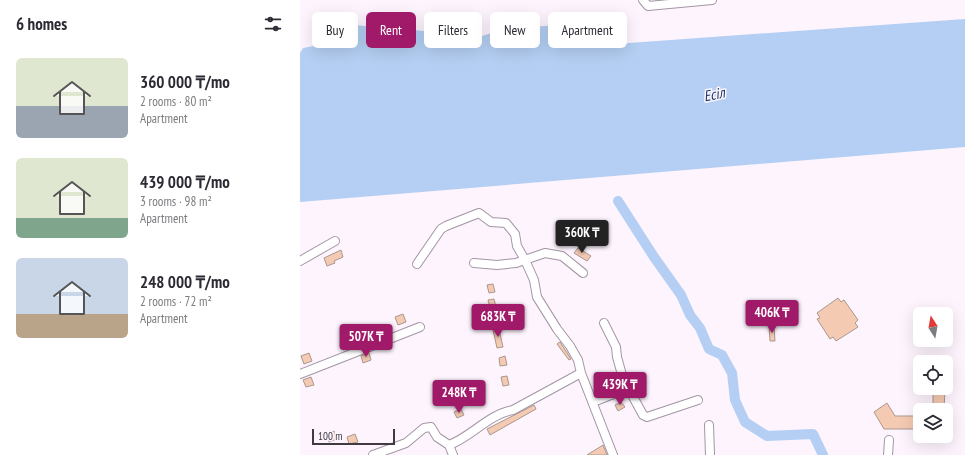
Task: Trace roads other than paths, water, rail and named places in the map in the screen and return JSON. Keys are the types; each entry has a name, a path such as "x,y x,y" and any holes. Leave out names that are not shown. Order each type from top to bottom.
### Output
{"street":[{"path":"645,3 712,0"},
{"path":"417,264 441,229 479,213 491,222 506,223 515,234 517,246 534,280 537,297 578,360 612,455"},
{"path":"300,261 335,241"},
{"path":"474,263 497,265 525,260 545,253 562,256 583,273"},
{"path":"604,323 616,346 616,356 626,389 631,393 643,415 647,417 698,400"},
{"path":"300,374 420,327"},
{"path":"449,446 506,411 514,410 582,373"},
{"path":"593,402 626,389"},
{"path":"708,425 710,455"},
{"path":"373,455 406,443 424,428 431,427 437,437 449,446 453,455"},
{"path":"888,455 889,440"}],"water":[{"name":"Есіл","path":"965,19 965,147 300,202 300,53 303,48 312,46 312,48 358,48 358,25 366,26 366,48 416,48 416,30 424,31 424,48 482,48 482,36 490,34 490,48 540,48 540,26 548,26 548,48 627,48 627,43"}],"waterway":[{"path":"618,201 654,257 681,295 690,315 700,328 709,349 722,355 732,373 735,400 745,422 767,436 813,434 823,455"}]}
